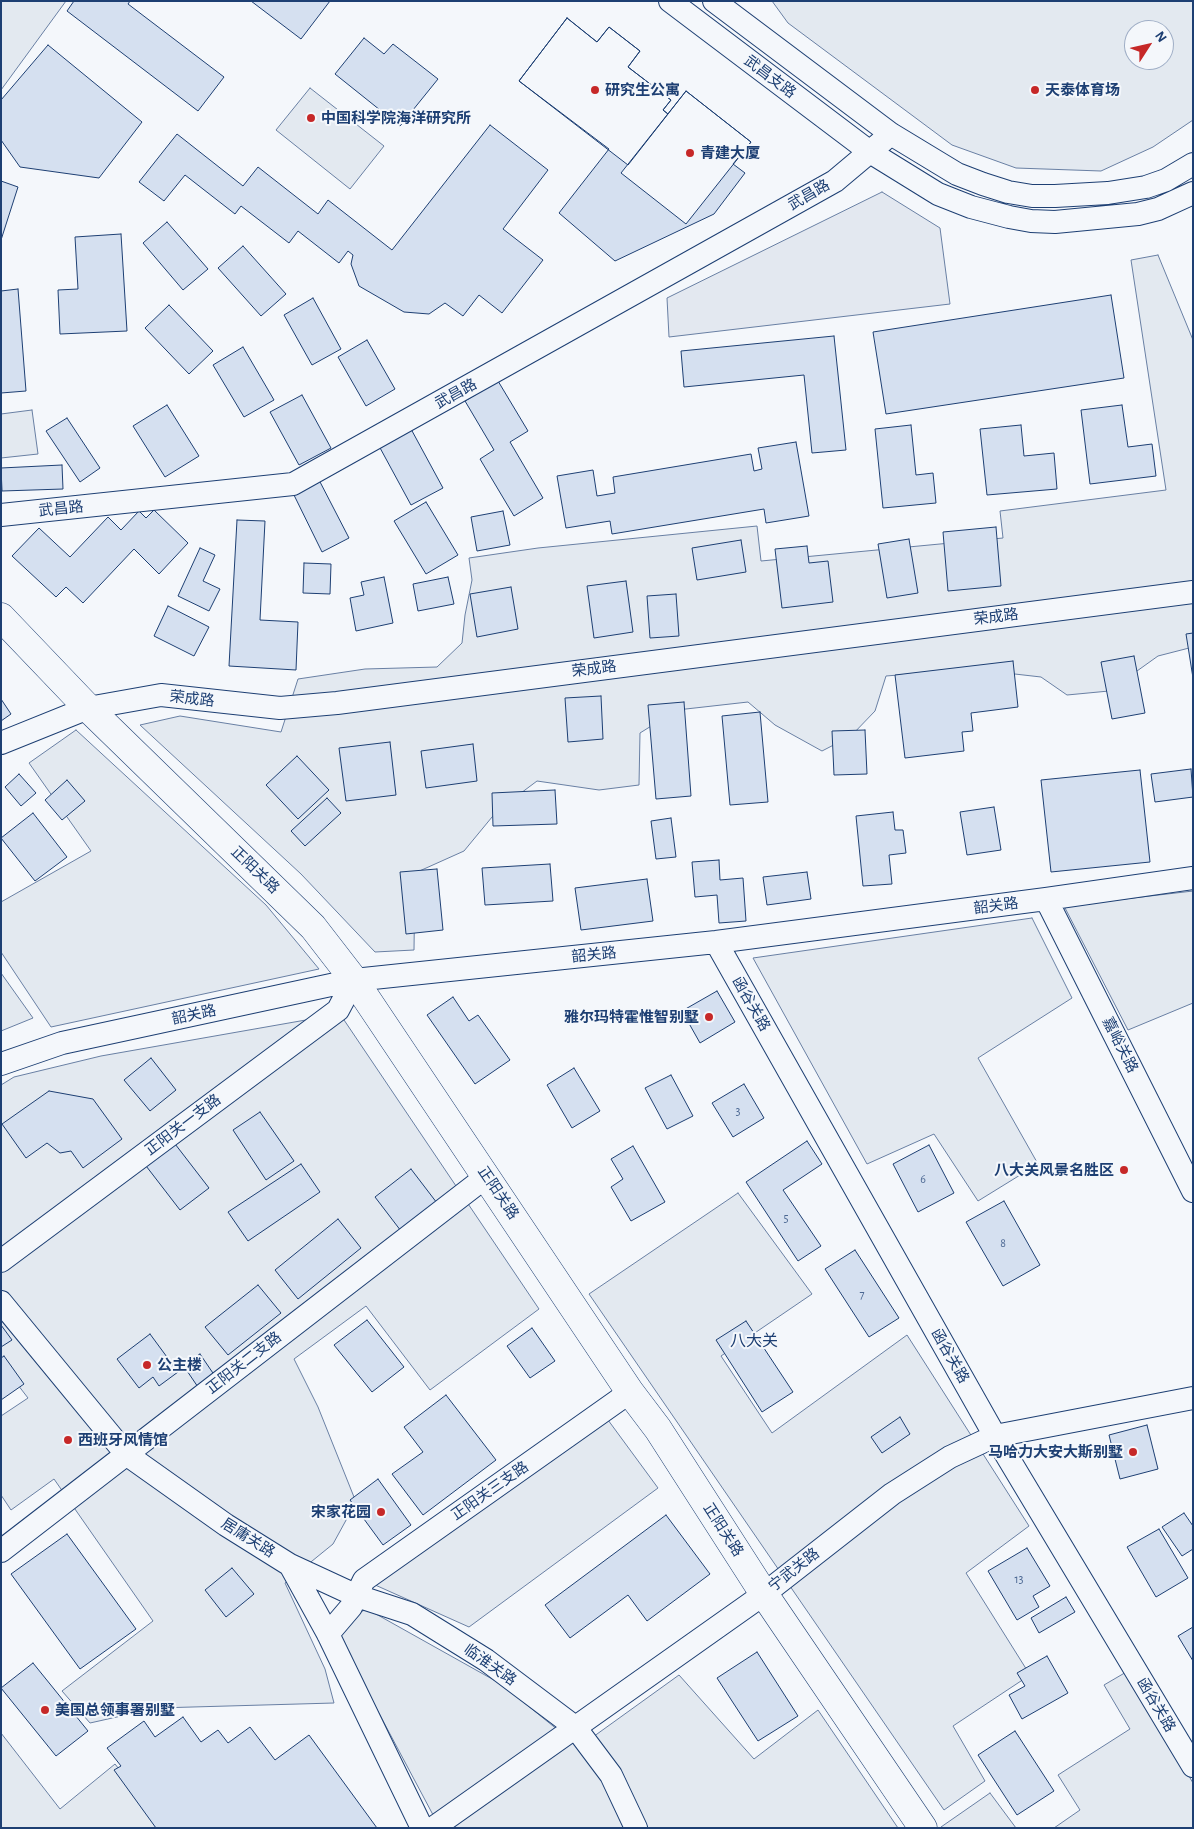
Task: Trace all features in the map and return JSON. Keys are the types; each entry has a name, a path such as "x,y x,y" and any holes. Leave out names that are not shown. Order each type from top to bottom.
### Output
{"main road":[{"name":"正阳关路","path":"1,617 88,708 313,927 354,980 630,1392 658,1429 764,1594 922,1828"}],"street":[{"name":"武昌支路","path":"670,1 870,152"},
{"name":"武昌支路","path":"714,1 892,134"},
{"name":"武昌路","path":"1,515 293,484 834,181 892,134"},
{"path":"892,134 957,174 1000,189 1032,196 1125,191 1166,180 1192,167"},
{"path":"870,152 938,194 971,207 1031,221 1055,222 1138,214 1158,209 1193,193"},
{"name":"荣成路","path":"1,743 88,708 161,695 280,708 337,703 1193,592"},
{"name":"韶关路","path":"1,1064 62,1043 354,980 716,942 1046,900 1193,878"},
{"name":"嘉峪关路","path":"1046,900 1193,1191"},
{"name":"函谷关路","path":"716,942 995,1436 1193,1766"},
{"name":"正阳关一支路","path":"1,1261 338,1010 354,980"},
{"name":"正阳关二支路","path":"1,1551 487,1176"},
{"name":"居庸关路","path":"1,1302 126,1454 226,1525 290,1565 328,1634 422,1828"},
{"name":"正阳关三支路","path":"328,1634 351,1608 364,1580 630,1392"},
{"name":"宁武关路","path":"433,1828 764,1594 892,1494 950,1456 995,1436 1193,1398"},
{"name":"临淮关路","path":"290,1565 357,1596 412,1614 486,1660 575,1727 611,1775 636,1828"}],"shaded area":[{"path":"1,1 66,1 1,90"},
{"name":"天泰体育场","path":"772,1 1193,1 1193,120 1153,147 1101,171 1016,168 952,145 788,23"},
{"path":"310,88 384,146 350,189 276,130"},
{"path":"882,192 940,228 950,304 669,337 667,298"},
{"path":"1158,255 1193,340 1193,647 1158,656 1109,691 1067,695 1041,677 971,669 886,676 875,711 851,736 822,751 775,725 748,702 677,710 640,733 639,785 599,790 537,781 497,811 464,851 415,873 414,950 375,952 301,874 140,725 180,716 281,732 298,679 365,669 437,667 462,643 472,580 469,558 538,548 757,526 761,561 1003,538 1000,511 1166,490 1131,260"},
{"path":"32,410 38,454 1,458 1,414"},
{"path":"76,730 266,905 319,969 51,1027 1,952 1,902 91,851 29,763"},
{"path":"1193,891 1193,1003 1128,1030 1064,906"},
{"path":"1032,918 1072,998 978,1058 1038,1164 978,1201 934,1134 867,1164 753,958"},
{"path":"1,973 33,1018 1,1031"},
{"path":"340,1014 539,1309 430,1390 366,1306 294,1359 318,1407 356,1502 333,1544 285,1583 325,1669 334,1703 157,1708 90,1723 62,1691 153,1621 54,1479 11,1510 1,1495 1,1416 28,1398 1,1363 1,1085 14,1077 101,1056"},
{"path":"738,1193 812,1294 721,1356 772,1433 907,1335 1029,1526 966,1573 1030,1675 953,1726 985,1781 944,1810 589,1294"},
{"path":"597,1405 658,1488 469,1627 364,1580"},
{"path":"367,1609 501,1684 579,1747 679,1675 754,1759 818,1710 898,1828 440,1828 332,1625"},
{"path":"1128,1671 1193,1783 1193,1828 1054,1828 1080,1810 1058,1775 1130,1729 1104,1685"},
{"path":"1,1733 60,1809 115,1764 160,1822 154,1828 1,1828"},
{"path":"990,1793 1016,1828 941,1828 941,1827"}],"building":[{"path":"74,1 130,1 128,4 224,77 198,111 67,11"},
{"path":"251,1 330,1 301,39"},
{"path":"567,18 597,42 609,27 640,51 628,67 671,100 663,110 668,114 686,91 751,142 733,164 745,173 714,214 615,261 559,213 609,149 519,81"},
{"name":"研究生公寓","path":"567,18 597,42 609,27 640,51 628,67 671,100 663,110 668,114 628,165 519,81"},
{"path":"364,38 384,54 393,44 438,79 400,126 335,74"},
{"path":"48,45 142,122 99,178 20,167 1,140 1,100"},
{"name":"青建大厦","path":"686,91 751,142 686,224 621,173"},
{"path":"490,125 548,170 503,229 543,260 502,313 479,295 463,316 445,303 429,314 404,312 359,286 351,264 353,255 348,251 339,263 298,231 289,243 241,206 235,214 185,175 164,201 139,182 177,134 243,186 258,167 318,214 328,200 392,250"},
{"path":"1,181 18,187 1,240"},
{"path":"167,222 208,269 183,290 143,243"},
{"path":"121,234 127,331 60,334 58,290 78,289 75,237"},
{"path":"243,246 286,294 261,316 218,268"},
{"path":"18,289 26,391 1,393 1,291"},
{"path":"1111,295 1124,378 886,414 873,332"},
{"path":"313,298 341,349 312,365 284,315"},
{"path":"169,305 213,351 189,374 145,328"},
{"path":"834,336 846,450 812,453 804,375 684,387 681,351"},
{"path":"367,340 395,389 366,406 338,357"},
{"path":"243,347 274,400 244,417 213,365"},
{"path":"498,381 528,431 510,442 543,498 514,516 480,459 494,450 465,401"},
{"path":"302,395 331,448 299,465 270,412"},
{"path":"167,405 199,456 165,477 133,426"},
{"path":"1122,405 1128,447 1152,444 1156,476 1090,484 1081,410"},
{"path":"67,418 100,468 80,482 46,431"},
{"path":"911,425 916,475 933,473 936,503 883,508 875,429"},
{"path":"1021,425 1024,456 1054,453 1057,489 987,495 980,429"},
{"path":"411,429 443,488 411,505 379,446"},
{"path":"796,442 809,516 766,523 764,509 612,534 610,521 566,528 557,476 593,470 597,496 615,493 613,477 751,454 754,471 762,469 758,448"},
{"path":"62,465 63,489 2,491 1,468"},
{"path":"318,478 349,538 322,552 292,491"},
{"path":"426,502 458,555 426,574 394,521"},
{"path":"154,510 188,543 159,574 134,549 83,603 66,587 56,597 12,556 39,528 70,557 108,517 121,530 139,511 146,518"},
{"path":"503,511 510,545 477,551 471,517"},
{"path":"237,520 265,521 260,620 298,622 296,670 229,666"},
{"path":"996,527 1001,586 948,591 943,532"},
{"path":"909,539 918,593 887,598 878,544"},
{"path":"741,540 746,572 697,580 692,548"},
{"path":"807,546 809,563 828,561 833,602 782,608 775,549"},
{"path":"200,548 215,555 203,581 220,589 209,611 178,596"},
{"path":"304,563 331,564 330,594 303,593"},
{"path":"384,577 393,623 356,631 350,598 364,595 361,582"},
{"path":"448,577 454,604 418,611 413,584"},
{"path":"626,581 633,632 594,638 587,586"},
{"path":"511,587 518,629 477,637 470,594"},
{"path":"676,594 679,636 650,638 647,596"},
{"path":"168,606 209,627 194,656 154,636"},
{"path":"1193,633 1193,678 1186,634"},
{"path":"1134,656 1145,713 1112,719 1101,662"},
{"path":"1013,661 1018,707 971,713 973,731 962,732 964,751 905,758 895,675"},
{"path":"601,696 603,739 568,742 565,698"},
{"path":"1,699 11,714 1,721"},
{"path":"684,702 691,796 656,799 648,705"},
{"path":"760,712 768,802 730,805 722,716"},
{"path":"865,730 867,774 834,775 832,731"},
{"path":"390,742 396,795 346,801 339,748"},
{"path":"473,744 477,781 426,788 421,751"},
{"path":"297,756 329,790 298,819 266,785"},
{"path":"1191,769 1193,797 1155,802 1151,774"},
{"path":"1140,770 1150,862 1051,872 1041,780"},
{"path":"19,774 36,793 21,806 5,787"},
{"path":"67,780 85,801 62,820 45,800"},
{"path":"555,790 557,824 493,826 492,793"},
{"path":"327,798 341,813 305,846 291,831"},
{"path":"994,807 1001,850 967,855 960,812"},
{"path":"893,812 895,830 903,830 906,853 889,855 892,884 863,886 856,816"},
{"path":"33,813 67,857 35,881 1,838"},
{"path":"671,818 676,857 656,859 651,821"},
{"path":"719,860 720,880 743,878 746,921 719,923 717,895 695,897 692,862"},
{"path":"550,864 553,901 485,905 482,868"},
{"path":"437,869 443,930 406,934 400,872"},
{"path":"807,872 811,899 767,905 763,877"},
{"path":"647,879 653,921 581,930 575,888"},
{"name":"雅尔玛特霍惟智别墅","path":"717,991 735,1022 700,1043 682,1011"},
{"path":"453,997 469,1021 478,1015 510,1060 475,1084 427,1015"},
{"path":"151,1058 176,1090 150,1111 124,1080"},
{"path":"574,1068 600,1111 572,1128 547,1085"},
{"path":"671,1075 693,1116 667,1129 645,1088"},
{"path":"744,1084 764,1118 733,1137 712,1103"},
{"path":"49,1091 93,1099 122,1139 83,1168 71,1151 60,1153 47,1143 26,1158 2,1124"},
{"path":"260,1112 294,1161 266,1180 233,1130"},
{"path":"172,1140 209,1188 180,1210 143,1162"},
{"path":"807,1141 822,1164 783,1190 821,1246 798,1261 746,1182"},
{"path":"929,1145 954,1193 918,1212 893,1164"},
{"path":"633,1146 665,1202 631,1221 611,1187 623,1179 611,1159"},
{"path":"301,1164 320,1192 248,1241 228,1212"},
{"path":"411,1169 437,1203 401,1231 375,1197"},
{"path":"1004,1201 1040,1265 1003,1286 966,1222"},
{"path":"338,1219 361,1248 298,1299 275,1270"},
{"path":"855,1250 899,1318 869,1337 825,1269"},
{"path":"258,1285 281,1313 228,1355 205,1327"},
{"path":"367,1320 404,1367 372,1392 334,1345"},
{"path":"746,1321 793,1392 762,1412 716,1340"},
{"path":"1,1325 12,1340 1,1347"},
{"path":"532,1328 555,1361 530,1378 507,1346"},
{"name":"公主楼","path":"150,1334 178,1372 159,1386 153,1377 139,1388 117,1359"},
{"path":"200,1354 217,1379 200,1390 183,1365"},
{"path":"4,1356 24,1384 1,1400 1,1358"},
{"path":"446,1395 496,1460 423,1515 392,1474 423,1452 404,1427"},
{"path":"900,1417 910,1434 882,1453 871,1437"},
{"name":"马哈力大安大斯别墅","path":"1147,1425 1158,1469 1120,1479 1109,1435"},
{"name":"宋家花园","path":"378,1479 411,1525 383,1545 350,1500"},
{"path":"1184,1513 1193,1526 1193,1549 1182,1556 1162,1527"},
{"path":"666,1515 710,1574 647,1621 628,1595 570,1638 545,1605"},
{"path":"1159,1529 1188,1578 1156,1597 1127,1547"},
{"path":"67,1534 136,1629 80,1669 11,1574"},
{"path":"1027,1548 1050,1586 1033,1596 1039,1607 1017,1620 988,1571"},
{"path":"232,1568 254,1594 226,1617 205,1590"},
{"path":"1066,1597 1075,1612 1039,1633 1031,1618"},
{"path":"1193,1627 1193,1661 1178,1636"},
{"path":"757,1652 798,1716 758,1741 717,1678"},
{"path":"1047,1656 1068,1693 1022,1719 1009,1695 1025,1686 1017,1673"},
{"name":"美国总领事署别墅","path":"33,1663 88,1731 56,1756 1,1688"},
{"path":"183,1717 201,1742 218,1730 228,1743 250,1727 275,1760 309,1735 377,1828 156,1828 114,1770 121,1766 107,1748 144,1721 155,1737"},
{"path":"1015,1731 1054,1791 1017,1815 978,1755"}],"place":[{"name":"研究生公寓","path":"595,90"},
{"name":"天泰体育场","path":"1035,90"},
{"name":"中国科学院海洋研究所","path":"311,118"},
{"name":"青建大厦","path":"690,153"},
{"name":"雅尔玛特霍惟智别墅","path":"709,1017"},
{"name":"八大关风景名胜区","path":"1124,1170"},
{"name":"公主楼","path":"147,1365"},
{"name":"西班牙风情馆","path":"68,1440"},
{"name":"马哈力大安大斯别墅","path":"1133,1452"},
{"name":"宋家花园","path":"381,1512"},
{"name":"美国总领事署别墅","path":"45,1710"}],"district":[{"name":"八大关","path":"754,1341"}]}
